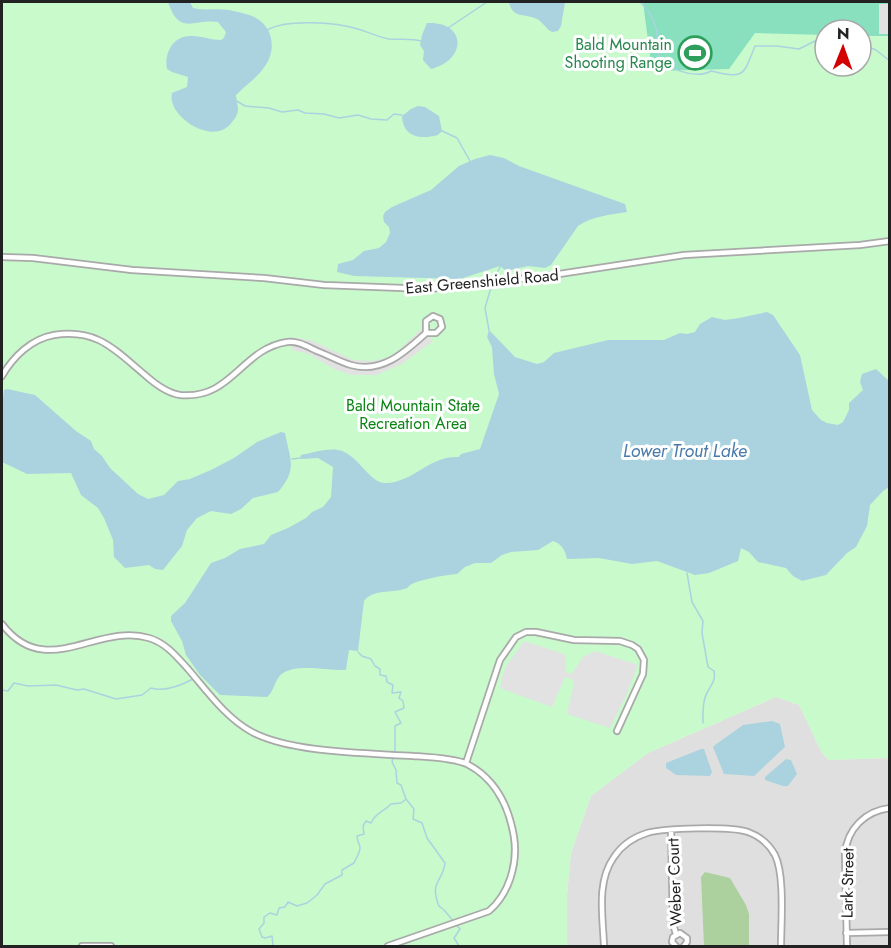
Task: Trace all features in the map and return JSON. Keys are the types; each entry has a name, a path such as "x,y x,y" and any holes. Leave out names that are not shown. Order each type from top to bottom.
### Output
{"street":[{"name":"East Greenshield Road","path":"2,257 324,285 429,289 546,276 684,255 860,245 890,241"},
{"path":"2,376 21,352 33,343 48,336 80,333 104,341 162,389 189,396 217,389 253,357 264,350 287,342 300,344 351,365 372,367 404,353 426,333 439,332 442,327 440,319 433,316 428,318 425,323 426,333"},
{"path":"2,624 13,638 42,651 58,650 123,636 152,639 175,655 235,721 269,740 302,747 466,763 487,778 499,792 510,816 515,841 512,872 500,902 489,911 388,946"},
{"path":"466,763 500,660 516,637 526,632 574,640 620,641 638,649 644,660 643,674 617,731"},
{"name":"Lark Street","path":"847,946 845,854 848,839 856,825 866,816 875,811 890,808"},
{"path":"604,946 603,887 611,861 623,847 634,839 654,831 671,830 740,830 756,836 767,845 775,856 780,872 781,946"},
{"name":"Weber Court","path":"671,830 673,924 676,934"},
{"path":"846,933 890,932"},
{"name":"Weber Court","path":"676,946 672,939 680,933 686,936 687,942 684,946"},
{"path":"82,946 111,946"}],"shaded area":[{"path":"879,4 889,4 889,34 879,34"},
{"path":"421,329 433,341 402,364 376,375 351,375 334,369 309,354 292,350 291,337 313,341 353,360 373,361 387,358 397,352"},
{"path":"524,641 564,654 565,672 572,674 583,657 595,651 638,665 610,728 567,714 574,683 572,679 565,677 552,707 500,688 507,665"},
{"path":"776,697 799,705 822,753 829,760 889,758 889,946 567,946 567,895 571,853 591,796 648,753"}],"green space":[{"name":"Bald Mountain State Recreation Area","path":"2,2 889,2 889,758 829,760 822,753 799,705 776,697 648,753 591,796 571,853 567,895 567,946 2,946"},
{"name":"Bald Mountain Shooting Range","path":"643,2 889,2 889,36 873,36 873,18 813,18 813,35 755,33 729,69 652,71"},
{"path":"705,872 730,878 749,914 749,946 704,946 701,877"}],"water":[{"path":"168,2 190,2 193,8 224,9 246,14 262,22 270,34 272,47 269,60 259,74 236,95 237,115 224,129 214,132 193,126 176,111 172,102 172,93 187,87 188,77 167,69 166,63 171,46 180,38 192,36 221,40 226,32 218,22 183,23 173,13"},
{"path":"509,2 565,2 561,26 558,31 552,32 537,19 513,11"},
{"path":"427,23 450,28 458,42 451,58 431,69 423,60 424,51 420,45"},
{"path":"418,106 425,107 439,116 442,131 438,135 419,137 409,133 406,129 402,116"},
{"path":"490,155 504,158 519,166 625,204 627,212 595,218 578,226 551,265 545,268 528,266 506,271 500,266 460,279 354,276 337,272 338,264 353,260 364,251 379,248 386,242 390,233 389,227 384,222 385,212 431,190 459,166"},
{"name":"Lower Trout Lake","path":"767,312 773,315 800,355 812,410 821,420 838,425 843,422 849,410 849,403 863,390 860,382 862,374 876,369 889,381 889,487 870,505 867,526 856,547 826,575 802,581 786,568 758,562 749,552 741,548 738,561 709,573 695,575 657,561 632,564 599,558 567,559 563,548 553,541 538,550 511,552 491,563 475,563 465,567 457,574 428,579 412,584 406,589 382,592 368,597 364,601 358,651 349,650 346,670 297,668 289,670 280,676 267,697 220,695 200,675 186,655 171,616 185,603 211,563 240,549 264,544 271,535 288,528 323,507 331,497 333,467 318,458 302,459 301,455 329,450 345,452 374,479 386,483 396,482 439,460 459,457 461,454 480,449 499,394 494,374 492,347 487,337 489,330 515,357 537,364 544,362 554,353 608,340 664,340 680,333 695,332 700,324 712,317 725,320"},
{"path":"4,390 35,395 91,441 94,449 110,468 138,494 148,499 164,495 178,481 190,479 211,470 257,442 281,432 285,433 290,457 288,477 278,492 253,498 241,509 231,514 211,511 197,518 187,530 182,546 163,570 149,565 125,568 114,557 113,540 104,518 98,508 81,495 71,473 27,474 2,462 2,407"},
{"path":"772,721 780,724 785,747 754,776 724,774 713,747 743,725"},
{"path":"704,749 712,772 710,776 676,775 666,768 666,763"},
{"path":"786,759 791,760 797,774 788,786 765,780 765,777"}],"waterway":[{"path":"448,28 487,2"},
{"path":"640,2 647,9 654,23 657,49 661,59 673,68 689,73 698,74 711,71 737,75 745,69 755,46 799,49 813,42"},
{"path":"267,30 286,24 325,23 362,30 389,39 421,41"},
{"path":"873,49 890,61"},
{"path":"235,100 245,106 269,108 282,112 298,110 339,118 358,115 387,120 394,114 402,115"},
{"path":"440,130 457,138 470,161"},
{"path":"494,279 501,265"},
{"path":"489,330 485,308 492,284"},
{"path":"292,459 300,458"},
{"path":"687,573 692,602 703,621 702,633 708,667 714,671 713,683 704,700 703,723"},
{"path":"358,652 371,659 380,669 380,675 386,676 387,682 393,685 392,693 401,692 399,698 403,701 404,708 395,712 401,723 395,726 395,749 392,762 396,770 397,783 401,785 406,799 414,809 413,819 422,823 427,838 445,863 436,886 436,898 439,906 460,929 454,938 459,946"},
{"path":"2,690 8,691 14,683 28,686 56,685 77,690 84,689 116,699 142,695 151,688 172,688 193,679"},
{"path":"273,946 272,936 262,937 259,929 264,923 264,917 270,913 277,915 279,908 285,907 288,902 297,906 307,903 325,884 342,875 342,870 354,863 359,854 357,836 364,834 363,826 366,821 371,823 391,804 405,800"}],"place":[{"name":"Bald Mountain Shooting Range","path":"695,53"}]}
